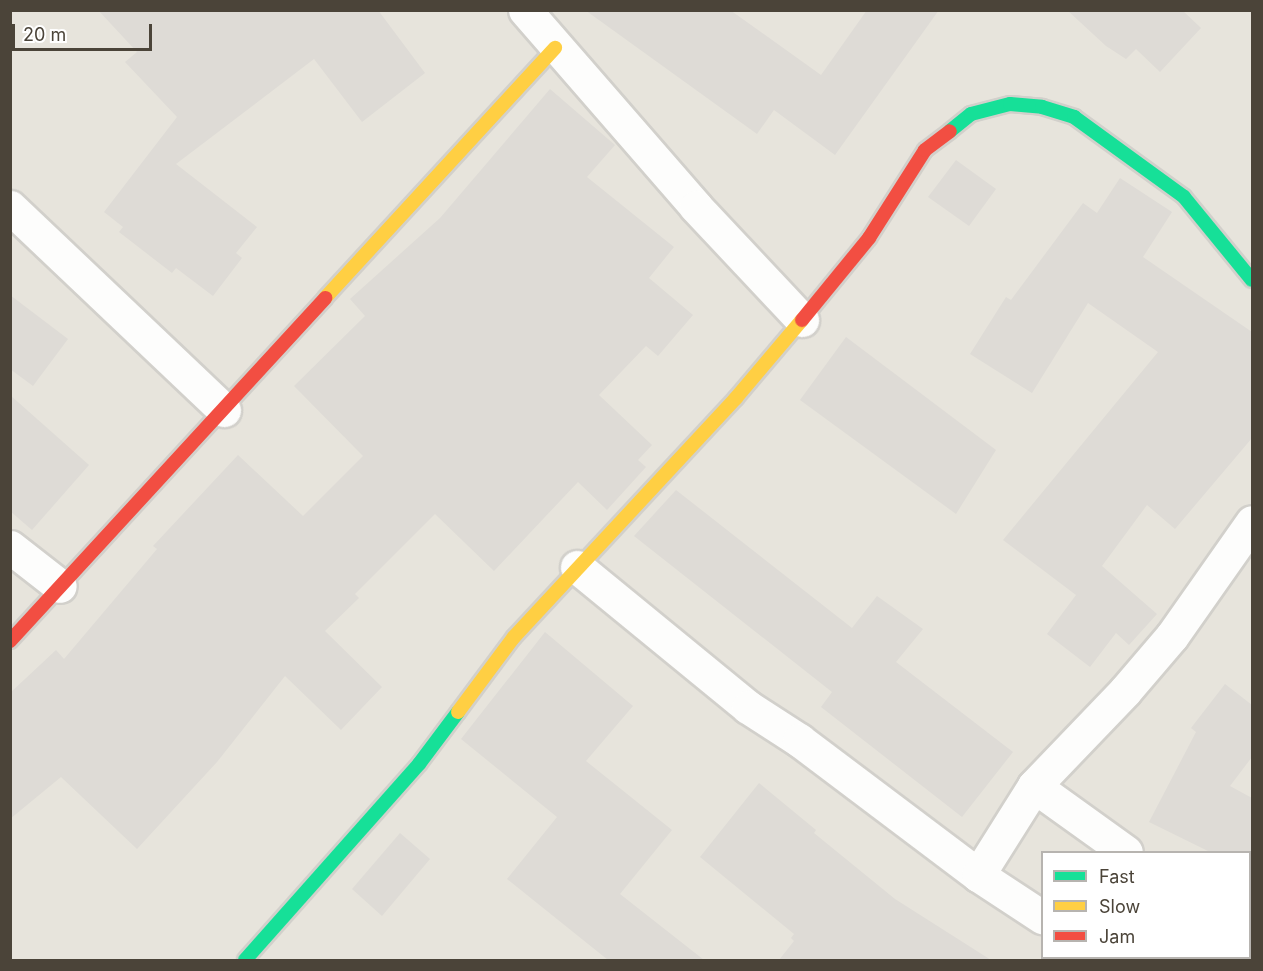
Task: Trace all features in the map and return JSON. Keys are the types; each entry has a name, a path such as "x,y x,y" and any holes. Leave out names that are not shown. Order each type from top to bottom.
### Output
{"street":[{"path":"525,10 555,48 696,207 802,320"},
{"path":"10,640 555,48"},
{"path":"245,960 419,764 514,637 736,398 802,320 869,238 925,150 971,114 1011,104 1042,107 1074,117 1184,197 1252,280"},
{"path":"10,207 224,410"},
{"path":"978,875 1034,786 1118,699 1172,636 1252,522"},
{"path":"10,547 60,586"},
{"path":"577,567 748,707 799,740 978,875 1041,916"},
{"path":"1034,786 1125,851"}],"shaded area":[{"path":"10,11 1252,11 1252,960 11,960"}],"building":[{"path":"98,10 378,10 425,73 362,122 314,59 176,164 257,227 236,253 242,258 213,296 176,268 172,273 119,232 123,227 104,212 177,117 125,62 137,52"},
{"path":"585,10 730,10 821,75 867,10 939,10 835,155 774,110 757,134"},
{"path":"1067,10 1182,10 1201,28 1160,72 1136,49 1126,59 1106,46"},
{"path":"550,89 615,145 587,177 674,247 649,278 693,315 658,356 646,346 599,395 652,445 638,460 646,467 607,510 578,482 494,571 435,514 355,594 359,598 325,631 382,687 341,730 285,676 217,762 137,849 61,777 10,819 10,693 56,650 64,659 157,549 153,546 238,455 303,516 363,456 294,386 365,316 350,299 440,218"},
{"path":"956,160 996,189 969,226 928,197"},
{"path":"1120,178 1172,212 1143,257 1252,332 1252,438 1175,529 1147,505 1102,566 1157,614 1129,645 1116,633 1090,667 1047,634 1076,595 1003,540 1158,352 1088,303 1032,393 970,354 1006,297 1011,300 1083,203 1097,213"},
{"path":"10,295 68,339 33,386 10,369"},
{"path":"846,337 996,450 956,514 800,400"},
{"path":"10,395 89,465 32,530 10,511"},
{"path":"676,490 852,628 877,596 923,629 896,662 1013,752 962,817 821,707 832,692 634,536"},
{"path":"545,632 633,706 586,761 672,830 620,894 704,960 608,960 507,879 557,817 461,739"},
{"path":"1225,684 1252,705 1252,757 1230,786 1252,798 1252,852 1208,851 1149,822 1196,732 1191,728"},
{"path":"759,783 816,830 814,833 895,899 991,960 779,960 794,941 791,938 794,934 700,857"},
{"path":"400,833 430,859 382,916 352,889"}],"traffic: fast":[{"path":"950,131 971,114 1010,104 1042,107 1074,117 1184,197 1252,280"},
{"path":"245,960 419,764 458,712"}],"traffic: slow":[{"path":"325,298 555,48"},
{"path":"458,712 514,637 736,398 802,320"}],"traffic: jam":[{"path":"802,320 869,238 925,150 950,131"},
{"path":"10,641 325,298"}]}
